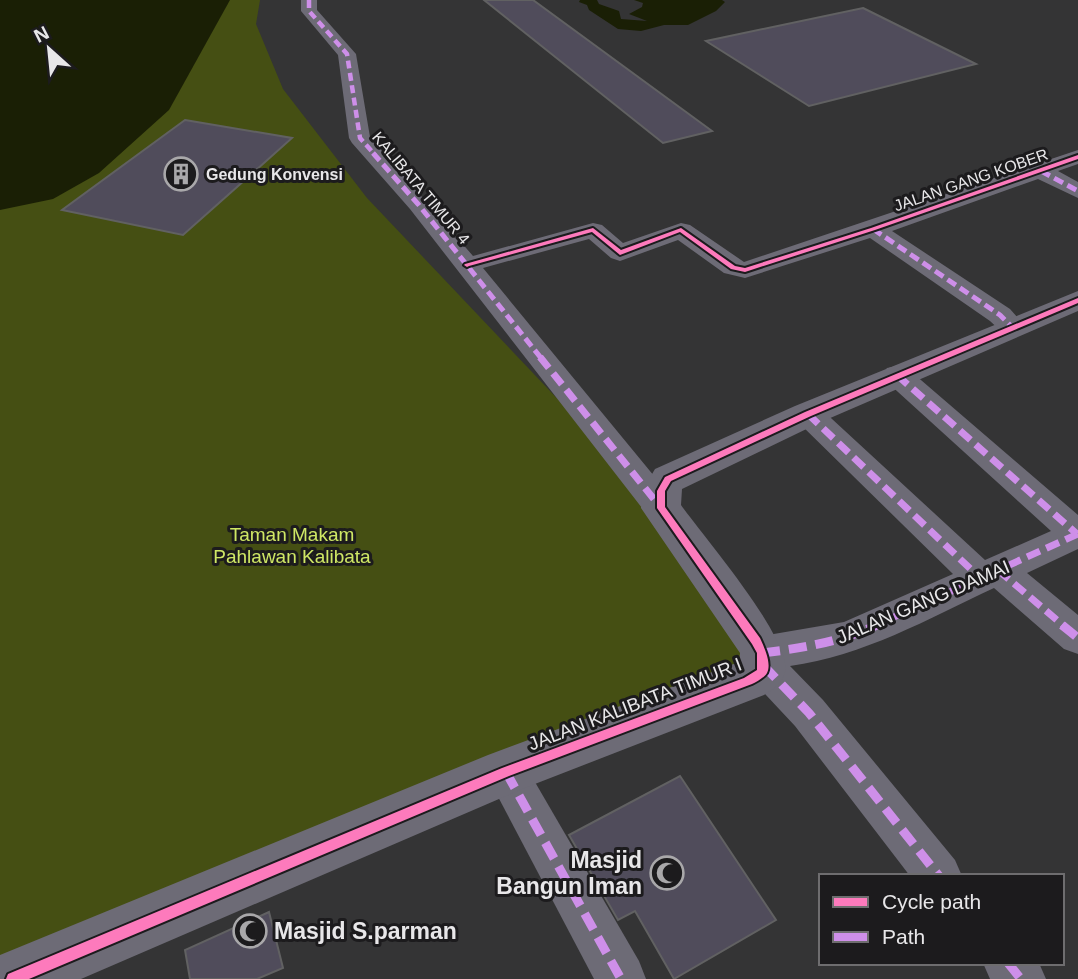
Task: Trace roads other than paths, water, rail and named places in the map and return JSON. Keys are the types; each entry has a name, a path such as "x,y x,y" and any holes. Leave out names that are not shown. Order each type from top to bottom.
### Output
{"street":[{"name":"KALIBATA TIMUR 4","path":"309,0 309,11 347,54 359,138 467,265 661,508"},
{"name":"JALAN GANG KOBER","path":"467,265 593,230 620,253 681,230 733,268 745,270 1078,158"},
{"path":"1041,171 1078,191"},
{"path":"873,229 1000,315 1011,326"},
{"path":"661,508 661,491 668,479 808,414 1011,326 1071,308"},
{"path":"897,375 1077,534"},
{"path":"808,414 989,574 1078,638"},
{"name":"JALAN KALIBATA TIMUR I","path":"13,979 506,772 748,681 762,672 763,659 661,508"},
{"name":"JALAN GANG DAMAI","path":"763,659 850,637 1077,534"},
{"path":"763,659 937,874"},
{"path":"506,772 621,979"},
{"path":"1010,965 1021,979"}],"place":[{"name":"Gedung Konvensi","path":"181,174"},
{"name":"Masjid Bangun Iman","path":"667,873"},
{"name":"Masjid S.parman","path":"250,931"}],"park label":[{"name":"Taman Makam Pahlawan Kalibata","path":"292,545"}]}
